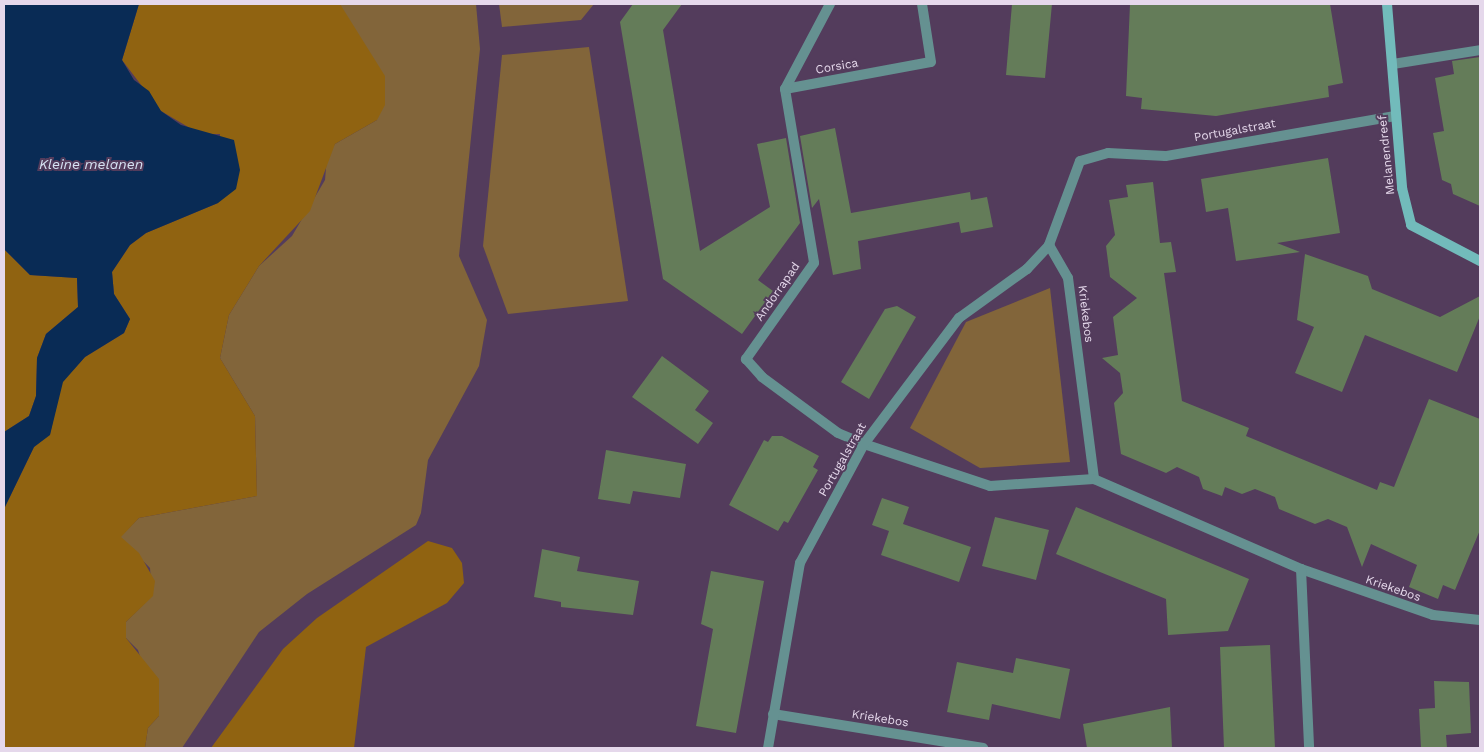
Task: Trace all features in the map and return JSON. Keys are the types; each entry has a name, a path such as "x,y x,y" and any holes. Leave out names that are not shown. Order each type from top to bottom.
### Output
{"street":[{"name":"Corsica","path":"785,89 830,4"},
{"name":"Corsica","path":"785,89 932,62 922,4"},
{"name":"Melanendreef","path":"1388,4 1395,116 1411,226 1480,261"},
{"path":"1393,64 1480,50"},
{"name":"Andorrapad","path":"785,89 814,263 746,359 762,378 838,433 864,444"},
{"name":"Portugalstraat","path":"768,748 800,563 864,444 959,318 1027,269 1049,245 1062,199 1080,161 1108,153 1165,156 1395,116"},
{"name":"Kriekebos","path":"1049,245 1068,278 1094,479"},
{"name":"Kriekebos","path":"864,444 990,486 1094,479 1301,569 1433,616 1480,620"},
{"path":"1301,569 1309,748"},
{"name":"Kriekebos","path":"773,714 984,748"}],"shaded area":[{"path":"139,4 340,4 385,76 385,105 377,120 335,144 310,211 259,266 229,315 220,358 255,416 257,496 139,518 121,537 139,553 155,581 153,596 126,622 126,638 159,679 159,716 148,728 145,748 4,748 4,509 34,447 50,434 62,382 85,357 124,333 130,319 114,294 112,272 130,245 146,233 218,203 220,134 200,134 161,111 122,60"},
{"path":"340,4 476,4 480,49 459,256 487,320 479,366 428,460 421,513 416,525 307,594 259,632 182,748 145,748 148,728 159,716 138,650 126,638 126,622 152,596 150,568 120,537 139,518 257,496 255,416 220,358 229,315 259,266 292,236 325,180 327,156 335,144 377,120"},
{"path":"499,4 594,4 581,20 502,27"},
{"path":"589,47 628,301 508,314 483,246 502,55"},
{"path":"4,249 30,275 77,278 78,307 46,334 37,358 36,396 29,416 4,432"},
{"path":"1050,288 1070,462 980,468 910,428 966,322"},
{"path":"428,541 452,548 462,563 464,583 447,603 366,647 354,748 211,748 283,649 317,618"}],"water":[{"name":"Kleine melanen","path":"4,4 139,4 122,60 134,80 149,91 161,111 181,125 234,140 240,170 236,189 218,203 146,233 130,245 112,272 114,294 130,319 124,333 85,357 63,382 50,435 34,447 4,509 4,432 29,416 36,396 37,358 46,334 78,307 77,278 30,275 4,249"}],"building":[{"path":"633,4 682,4 663,30 700,251 770,207 757,144 786,138 800,223 758,280 773,291 742,334 663,279 620,22"},
{"path":"1012,4 1052,4 1045,78 1006,75"},
{"path":"1130,4 1330,4 1343,83 1328,86 1329,97 1216,116 1141,109 1142,98 1126,96"},
{"path":"1480,57 1480,206 1453,194 1451,184 1442,180 1433,133 1444,131 1435,78 1454,74 1452,61"},
{"path":"835,128 851,213 970,192 971,200 987,197 993,227 961,233 959,222 858,241 861,269 833,275 819,199 812,208 800,136"},
{"path":"1328,158 1340,233 1277,243 1300,252 1236,261 1228,208 1206,212 1201,179"},
{"path":"1153,182 1160,243 1171,242 1176,272 1164,273 1182,401 1249,428 1246,436 1377,490 1380,482 1394,487 1429,399 1480,419 1480,530 1455,590 1443,585 1438,599 1409,587 1417,565 1371,544 1362,567 1347,527 1328,519 1315,524 1279,509 1275,497 1255,489 1242,494 1225,487 1222,496 1203,489 1199,477 1177,467 1166,473 1121,454 1114,403 1123,393 1120,373 1102,358 1118,355 1113,317 1137,298 1110,277 1106,246 1115,235 1109,200 1128,197 1126,185"},
{"path":"1305,254 1368,276 1372,289 1440,317 1480,296 1480,316 1457,372 1365,335 1342,392 1295,373 1314,327 1297,320"},
{"path":"897,306 916,317 869,399 841,382 885,309"},
{"path":"662,356 709,391 695,410 713,423 698,444 632,397"},
{"path":"772,436 782,436 819,456 813,467 818,470 788,523 784,521 778,531 729,505 764,440 768,442"},
{"path":"606,450 686,464 680,498 633,491 630,504 598,499"},
{"path":"882,498 909,507 903,524 971,547 959,582 881,555 889,531 872,525"},
{"path":"1076,507 1249,579 1228,631 1168,635 1166,599 1056,554"},
{"path":"995,517 1049,530 1036,580 982,566"},
{"path":"542,549 580,557 577,571 639,581 633,615 561,607 561,602 534,597"},
{"path":"711,571 764,581 736,733 696,726 713,629 701,624"},
{"path":"1270,645 1275,748 1224,748 1220,647"},
{"path":"1016,658 1070,669 1060,719 992,704 989,720 947,712 957,662 1013,673"},
{"path":"1434,681 1469,682 1471,733 1446,735 1447,748 1421,748 1419,709 1435,708"},
{"path":"1170,707 1172,748 1087,748 1083,724"}]}
